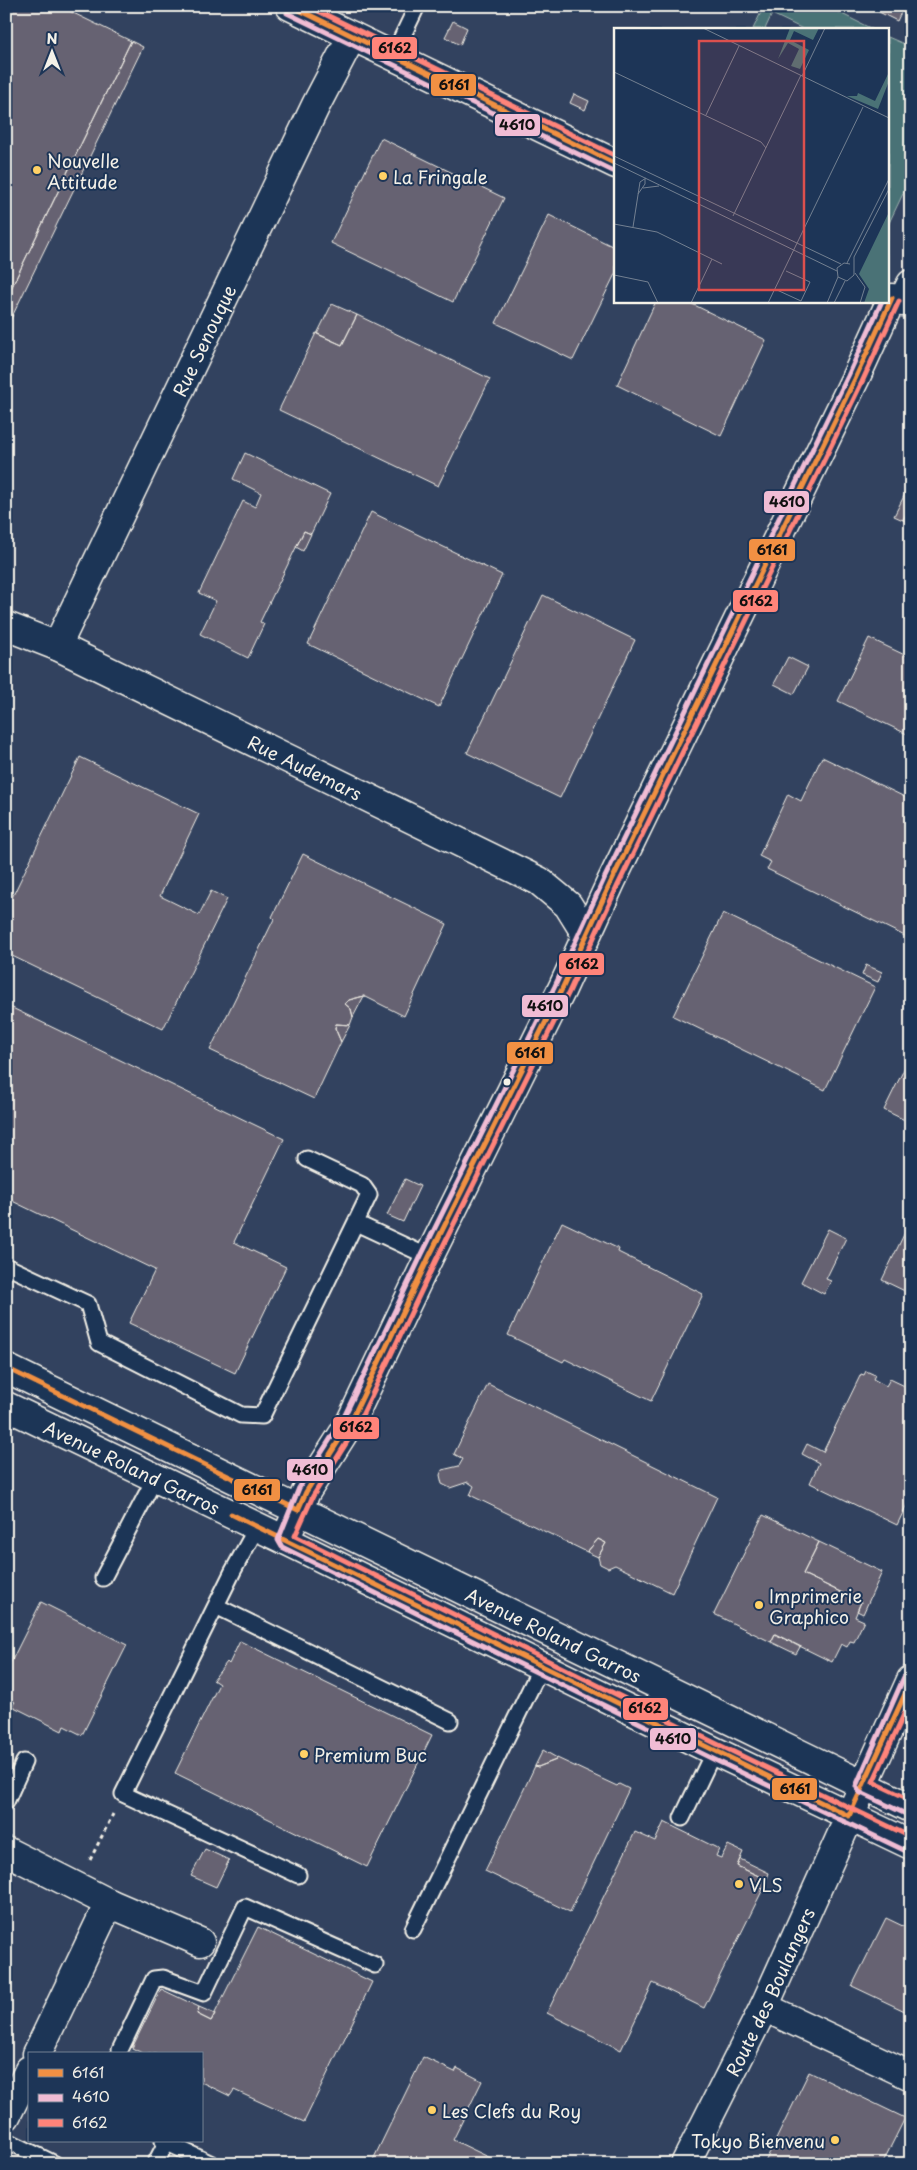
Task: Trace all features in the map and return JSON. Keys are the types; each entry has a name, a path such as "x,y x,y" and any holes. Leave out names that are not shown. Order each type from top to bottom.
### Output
{"street":[{"path":"290,6 614,163"},
{"name":"Rue Senouque","path":"57,646 316,105 352,36"},
{"path":"285,1540 306,1492 350,1423 429,1257 562,989 586,934 855,380 901,297"},
{"name":"Rue Audemars","path":"6,626 57,646 540,882 568,905 586,934"},
{"name":"Avenue Roland Garros","path":"6,1368 911,1808"},
{"name":"Avenue Roland Garros","path":"6,1406 285,1540 540,1667 911,1845"},
{"path":"849,1816 911,1680"},
{"name":"Route des Boulangers","path":"685,2164 764,2007 849,1816"},
{"path":"6,1851 109,1903 212,1948"},
{"path":"38,2052 109,1903"},
{"path":"764,2007 911,2076"},
{"path":"6,2116 28,2072"}],"lane":[{"path":"393,56 417,6"},
{"path":"6,1266 88,1304 99,1343 241,1414 262,1416 369,1195 362,1185 307,1159"},
{"path":"356,1223 429,1257"},
{"path":"103,1578 154,1478"},
{"path":"257,1527 124,1794 298,1875"},
{"path":"216,1606 450,1721"},
{"path":"413,1929 540,1667"},
{"path":"682,1818 714,1751"},
{"path":"6,1802 24,1762"},
{"path":"120,2050 154,1979 163,1978 204,1993 212,1948 245,1907 375,1965"},
{"path":"6,2140 55,2164"},
{"path":"155,2164 164,2142 212,2164"}],"path":[{"path":"94,1852 124,1794"}],"shaded area":[{"path":"6,6 911,6 911,2164 6,2164"}],"green space":[{"path":"764,6 826,6 870,28 801,28 772,14 765,28 753,28"},
{"path":"890,38 911,47 911,177 890,221"}],"building":[{"name":"Nouvelle Attitude","path":"6,6 59,6 131,41 6,299"},
{"path":"867,6 904,6 897,21"},
{"path":"453,21 467,28 460,45 445,37"},
{"path":"131,41 143,47 6,329 6,299"},
{"path":"574,94 589,101 585,110 570,103"},
{"path":"381,138 504,198 453,302 331,243"},
{"path":"549,215 614,247 614,276 573,360 496,323"},
{"path":"656,302 688,302 766,340 721,436 617,385"},
{"path":"332,304 357,315 342,345 317,334"},
{"path":"357,315 490,379 438,486 279,410 316,333 342,345"},
{"path":"245,453 330,494 311,534 304,531 260,622 264,624 248,658 200,634 216,601 199,593 243,501 255,507 261,493 233,479"},
{"path":"907,490 911,491 911,504 903,520 894,516"},
{"path":"911,504 911,524 903,520"},
{"path":"371,512 502,575 439,707 308,644"},
{"path":"304,531 311,534 303,551 296,547"},
{"path":"543,595 635,640 560,798 467,753"},
{"path":"869,638 911,658 911,736 838,701"},
{"path":"788,657 808,667 794,694 774,684"},
{"path":"80,757 199,814 160,896 199,915 211,891 227,899 163,1029 6,953 6,910"},
{"path":"822,757 911,800 911,939 767,869 771,862 759,856 788,794 801,801"},
{"path":"303,854 447,924 404,1016 364,996 349,1000 345,1004 351,1009 353,1017 350,1025 336,1024 335,1028 341,1042 314,1099 210,1050 274,919 272,917"},
{"path":"723,913 875,987 825,1090 673,1016"},
{"path":"866,965 882,972 878,982 862,975"},
{"path":"364,996 353,1017 351,1009 345,1004 349,1000"},
{"path":"6,1005 284,1139 234,1242 286,1267 235,1373 129,1323 155,1270 6,1198"},
{"path":"336,1024 350,1025 341,1042 335,1028"},
{"path":"911,1055 911,1123 884,1110"},
{"path":"405,1179 420,1186 403,1222 387,1215"},
{"path":"911,1220 911,1294 882,1280"},
{"path":"562,1222 619,1249 618,1252 703,1294 651,1401 565,1359 563,1362 508,1335"},
{"path":"828,1229 846,1238 826,1279 831,1281 824,1294 801,1282"},
{"path":"866,1371 875,1375 873,1379 886,1386 890,1379 911,1389 911,1496 897,1525 810,1483 819,1463 802,1454 807,1444 823,1452 861,1374 864,1375"},
{"path":"488,1384 717,1497 672,1593 615,1565 608,1568 600,1564 598,1557 606,1543 598,1539 587,1552 470,1495 474,1486 468,1482 450,1488 442,1484 440,1475 442,1470 459,1466 463,1459 454,1454"},
{"path":"763,1515 819,1542 803,1574 861,1602 855,1617 864,1621 854,1642 850,1641 847,1647 841,1644 832,1662 775,1634 771,1642 714,1614"},
{"path":"598,1539 606,1543 598,1557 587,1552"},
{"path":"819,1542 882,1572 863,1614 857,1611 861,1602 803,1574"},
{"path":"41,1602 127,1645 82,1735 64,1726 62,1731 12,1706 15,1702 6,1698 6,1665 9,1666"},
{"path":"775,1634 800,1647 796,1654 771,1642"},
{"name":"Premium Buc","path":"240,1641 432,1735 367,1867 175,1773 219,1684 213,1680 227,1662 229,1664"},
{"path":"543,1750 557,1758 556,1760 538,1767 535,1766"},
{"path":"557,1758 617,1786 619,1784 629,1789 570,1912 485,1871 535,1766 538,1767"},
{"path":"664,1822 719,1849 716,1856 721,1858 728,1845 743,1852 737,1866 763,1878 759,1887 763,1889 704,2008 653,1983 621,2050 547,2013 635,1832 655,1841"},
{"path":"205,1849 229,1860 216,1887 191,1876"},
{"path":"740,1859 769,1873 763,1889 759,1887 763,1878 737,1866"},
{"path":"886,1918 911,1930 911,2014 852,1986"},
{"path":"258,1927 372,1982 304,2122 234,2090 230,2096 202,2082 202,2052 140,2052 132,2048 161,1989 199,2007 197,2014 211,2021"},
{"path":"199,2007 215,2014 211,2021 197,2014"},
{"name":"Les Clefs du Roy","path":"423,2057 455,2072 457,2068 482,2081 453,2140 503,2164 371,2164"},
{"name":"Tokyo Bienvenu","path":"809,2072 905,2118 882,2164 769,2164 765,2162"}],"transit line":[{"name":"6161","path":"291,6 614,163"},
{"name":"6162","path":"308,6 614,155"},
{"name":"4610","path":"287,13 613,171"},
{"name":"6161","path":"6,1368 298,1510 306,1492 350,1423 429,1257 562,989 611,882 855,379 892,298"},
{"name":"6162","path":"899,301 862,382 618,885 569,992 436,1260 357,1426 313,1496 295,1536 717,1744 911,1837"},
{"name":"4610","path":"882,302 848,376 604,879 555,986 422,1254 343,1419 299,1488 278,1540 282,1547 711,1758 908,1852"},
{"name":"6161","path":"231,1514 849,1816 911,1681"},
{"name":"4610","path":"904,1677 856,1786 859,1792 908,1815"},
{"name":"6162","path":"911,1699 873,1782 911,1800"}],"place":[{"name":"Nouvelle Attitude","path":"37,170"},
{"name":"La Fringale","path":"383,176"},
{"name":"Imprimerie Graphico","path":"759,1605"},
{"name":"Premium Buc","path":"304,1754"},
{"name":"VLS","path":"739,1884"},
{"name":"Les Clefs du Roy","path":"432,2110"},
{"name":"Tokyo Bienvenu","path":"835,2140"}]}
